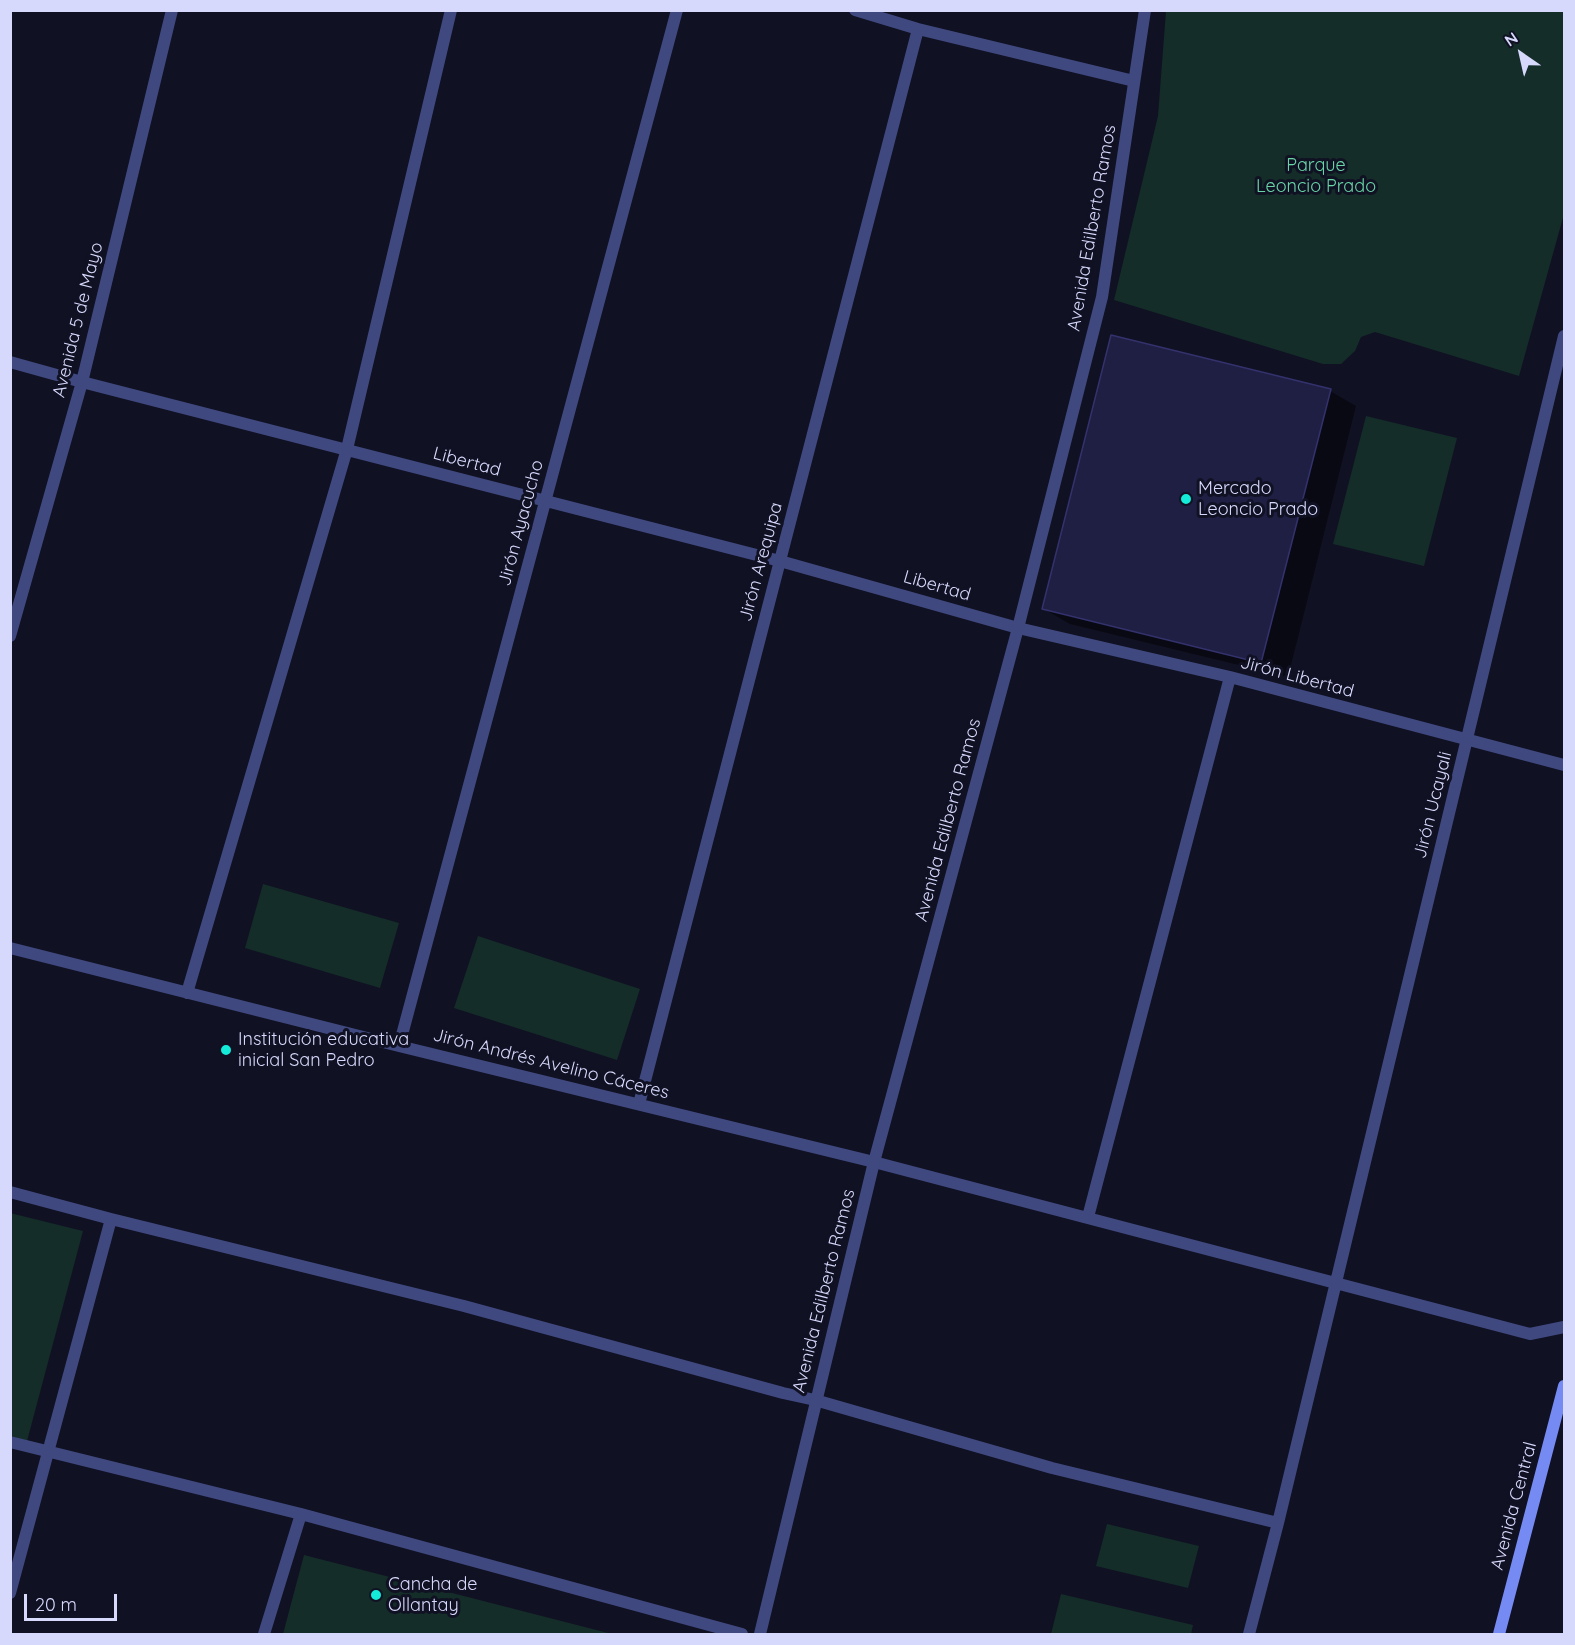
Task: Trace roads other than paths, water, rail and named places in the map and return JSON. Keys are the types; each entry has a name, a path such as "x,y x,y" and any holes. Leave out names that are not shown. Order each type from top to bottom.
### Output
{"main road":[{"name":"Avenida Central","path":"1499,1635 1564,1386"}],"street":[{"name":"Avenida 5 de Mayo","path":"10,636 82,382 172,10"},
{"path":"187,993 347,449 451,10"},
{"name":"Jirón Ayacucho","path":"399,1046 677,10"},
{"path":"855,10 918,29 1134,81"},
{"name":"Avenida Edilberto Ramos","path":"760,1635 874,1162 1018,628 1102,297 1145,10"},
{"name":"Jirón Arequipa","path":"639,1104 918,29"},
{"name":"Jirón Ucayali","path":"1249,1635 1564,336"},
{"name":"Libertad","path":"10,362 780,561 1018,628"},
{"name":"Jirón Libertad","path":"1018,628 1230,677 1564,765"},
{"path":"1088,1217 1230,677"},
{"name":"Jirón Andrés Avelino Cáceres","path":"10,948 874,1162 1530,1334 1564,1327"},
{"path":"10,1192 464,1306 815,1400 1052,1468 1278,1523"},
{"path":"10,1593 111,1219"},
{"path":"10,1442 301,1514 742,1635"},
{"path":"264,1635 301,1514"}],"place":[{"name":"Mercado Leoncio Prado","path":"1186,499"},
{"name":"Institución educativa inicial San Pedro","path":"226,1050"},
{"name":"Cancha de Ollantay","path":"376,1595"}],"park label":[{"name":"Parque Leoncio Prado","path":"1316,176"}]}
